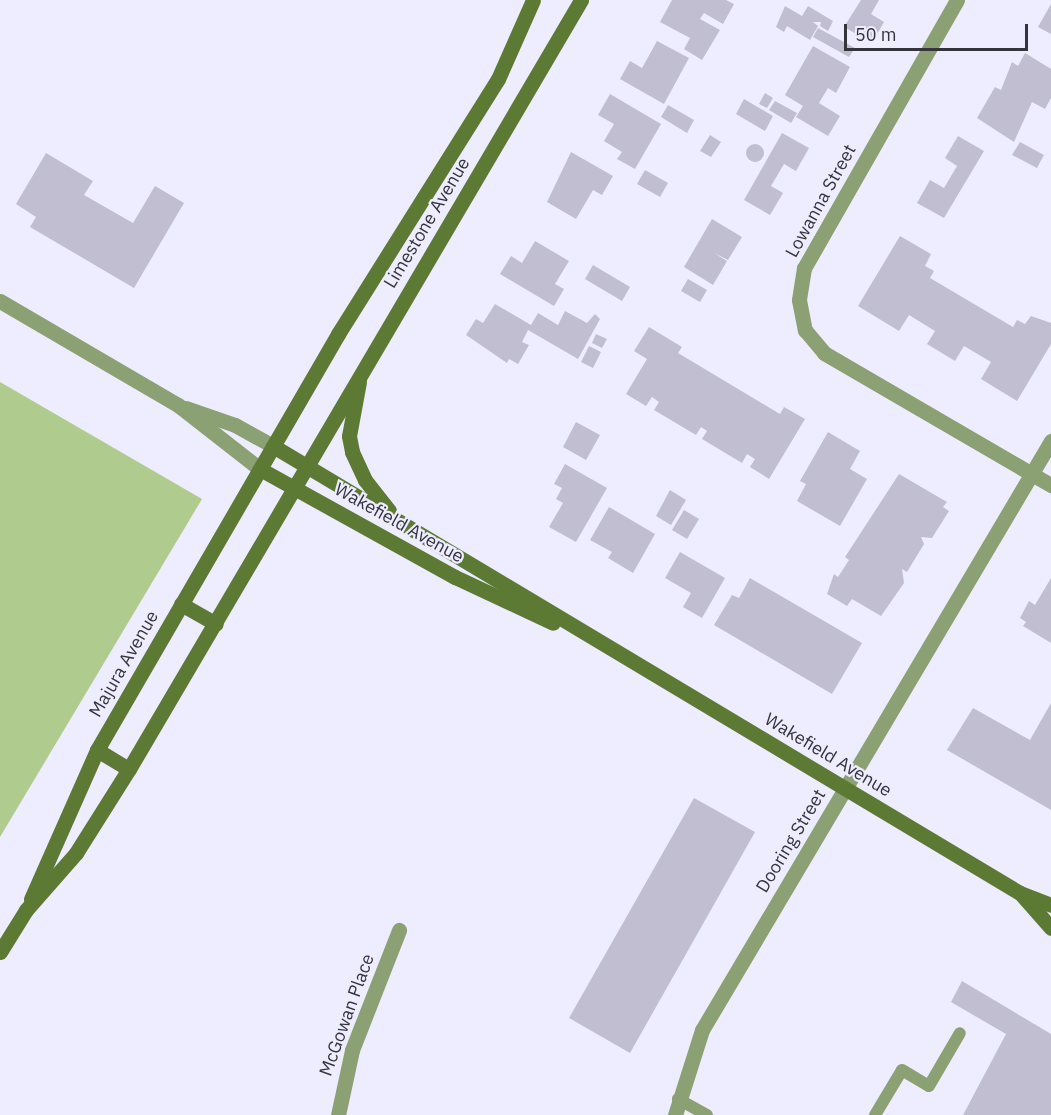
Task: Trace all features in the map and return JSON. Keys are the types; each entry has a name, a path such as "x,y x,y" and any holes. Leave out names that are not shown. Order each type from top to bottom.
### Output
{"main road":[{"name":"Limestone Avenue","path":"273,446 498,78 533,0"},
{"name":"Limestone Avenue","path":"305,466 581,0"},
{"path":"361,373 349,436 352,452 365,480 397,520"},
{"name":"Wakefield Avenue","path":"273,446 1020,893 1051,905"},
{"name":"Majura Avenue","path":"27,910 97,750 273,446"},
{"name":"Majura Avenue","path":"0,952 27,910 75,853 129,769 216,624 305,466"},
{"name":"Wakefield Avenue","path":"260,469 455,577 616,652"},
{"path":"181,604 216,624"},
{"path":"97,750 129,769"},
{"name":"Wakefield Avenue","path":"1020,893 1051,928"}],"street":[{"name":"Lowanna Street","path":"957,0 804,268 799,300 805,330 824,352 1051,485"},
{"name":"Wakefield Avenue","path":"0,301 178,405 260,469"},
{"name":"Wakefield Avenue","path":"178,405 235,424 273,446"},
{"name":"Dooring Street","path":"677,1107 702,1030 1051,441"},
{"name":"McGowan Place","path":"338,1115 352,1050 399,930"}],"lane":[{"path":"875,1115 902,1070 929,1086 960,1033"},
{"path":"677,1107 707,1115"}],"green space":[{"path":"0,382 202,499 0,837"}],"building":[{"path":"672,0 726,0 734,4 723,24 704,13 700,19 720,30 702,60 684,49 690,38 660,22"},
{"path":"861,0 879,0 871,14 884,22 872,43 844,27"},
{"path":"1051,4 1051,34 1038,27"},
{"path":"785,6 802,16 808,6 833,21 828,31 820,26 821,22 813,22 818,26 810,40 787,26 784,32 776,27"},
{"path":"818,28 855,48 849,57 813,37"},
{"path":"657,41 689,58 664,104 620,79 630,61 642,68"},
{"path":"813,46 850,67 836,93 828,88 819,103 840,116 828,136 796,117 803,106 785,95"},
{"path":"1025,53 1051,69 1051,98 1045,109 1032,102 1014,142 977,118 995,87 1001,90 1012,62 1018,66"},
{"path":"765,93 773,98 767,108 759,104"},
{"path":"610,94 661,124 635,169 617,159 622,152 604,141 614,124 598,115"},
{"path":"744,99 773,116 765,131 736,114"},
{"path":"775,101 797,113 791,123 769,110"},
{"path":"668,105 694,120 687,133 661,117"},
{"path":"782,133 809,148 796,171 784,164 771,186 783,193 770,215 744,200"},
{"path":"710,135 721,142 711,157 700,151"},
{"path":"958,136 984,151 944,218 917,203 930,180 944,188 957,166 945,158"},
{"path":"1020,142 1044,155 1037,168 1012,155"},
{"path":"755,144 761,147 764,153 761,159 755,162 749,159 746,153 749,147"},
{"path":"571,152 613,176 602,195 593,190 576,219 547,202"},
{"path":"46,153 93,181 84,195 133,223 155,186 184,203 134,288 30,227 36,217 16,204"},
{"path":"645,170 668,183 660,197 637,184"},
{"path":"712,219 742,237 728,260 714,253 727,261 713,285 684,267"},
{"path":"900,236 931,254 925,266 934,271 930,278 1013,327 1017,320 1025,324 1031,316 1051,323 1051,344 1017,401 981,379 991,362 964,346 955,361 927,344 935,331 909,315 899,331 858,306"},
{"path":"535,241 569,261 555,284 564,289 554,306 500,274 511,256 522,263"},
{"path":"593,265 630,287 622,301 585,279"},
{"path":"688,279 707,290 700,302 681,291"},
{"path":"495,304 531,325 538,313 558,325 565,311 587,323 595,314 600,319 578,359 528,330 522,342 529,345 518,364 509,359 507,363 466,335 476,319 483,323"},
{"path":"649,327 682,347 678,353 780,414 784,407 805,419 769,479 750,467 755,459 747,454 742,463 702,439 707,431 701,427 696,435 654,410 659,402 652,397 646,406 626,394 647,359 634,351"},
{"path":"596,334 607,339 602,348 592,343"},
{"path":"589,346 601,352 593,368 581,362"},
{"path":"576,422 600,435 586,460 563,447"},
{"path":"828,432 860,451 850,469 867,479 840,526 797,501 806,484 800,481"},
{"path":"565,464 607,488 576,542 549,527 563,503 556,499 562,488 554,484"},
{"path":"899,474 947,502 943,507 949,511 932,538 921,537 924,544 907,572 902,569 904,583 881,616 852,599 847,606 827,594 834,574 838,577 849,560 845,557"},
{"path":"670,490 686,500 671,525 656,516"},
{"path":"609,507 655,534 633,573 608,558 612,552 590,540"},
{"path":"684,510 699,519 687,539 672,530"},
{"path":"680,552 725,578 702,618 683,607 691,593 665,578"},
{"path":"750,578 862,643 832,694 714,625 732,595 739,598"},
{"path":"1051,578 1051,643 1023,626 1026,622 1020,618 1029,601 1035,605"},
{"path":"1051,703 1051,810 947,750 973,708 1030,740"},
{"path":"694,798 755,832 630,1053 569,1018"},
{"path":"962,981 1051,1034 1051,1115 963,1115 1006,1034 951,1002"}]}
